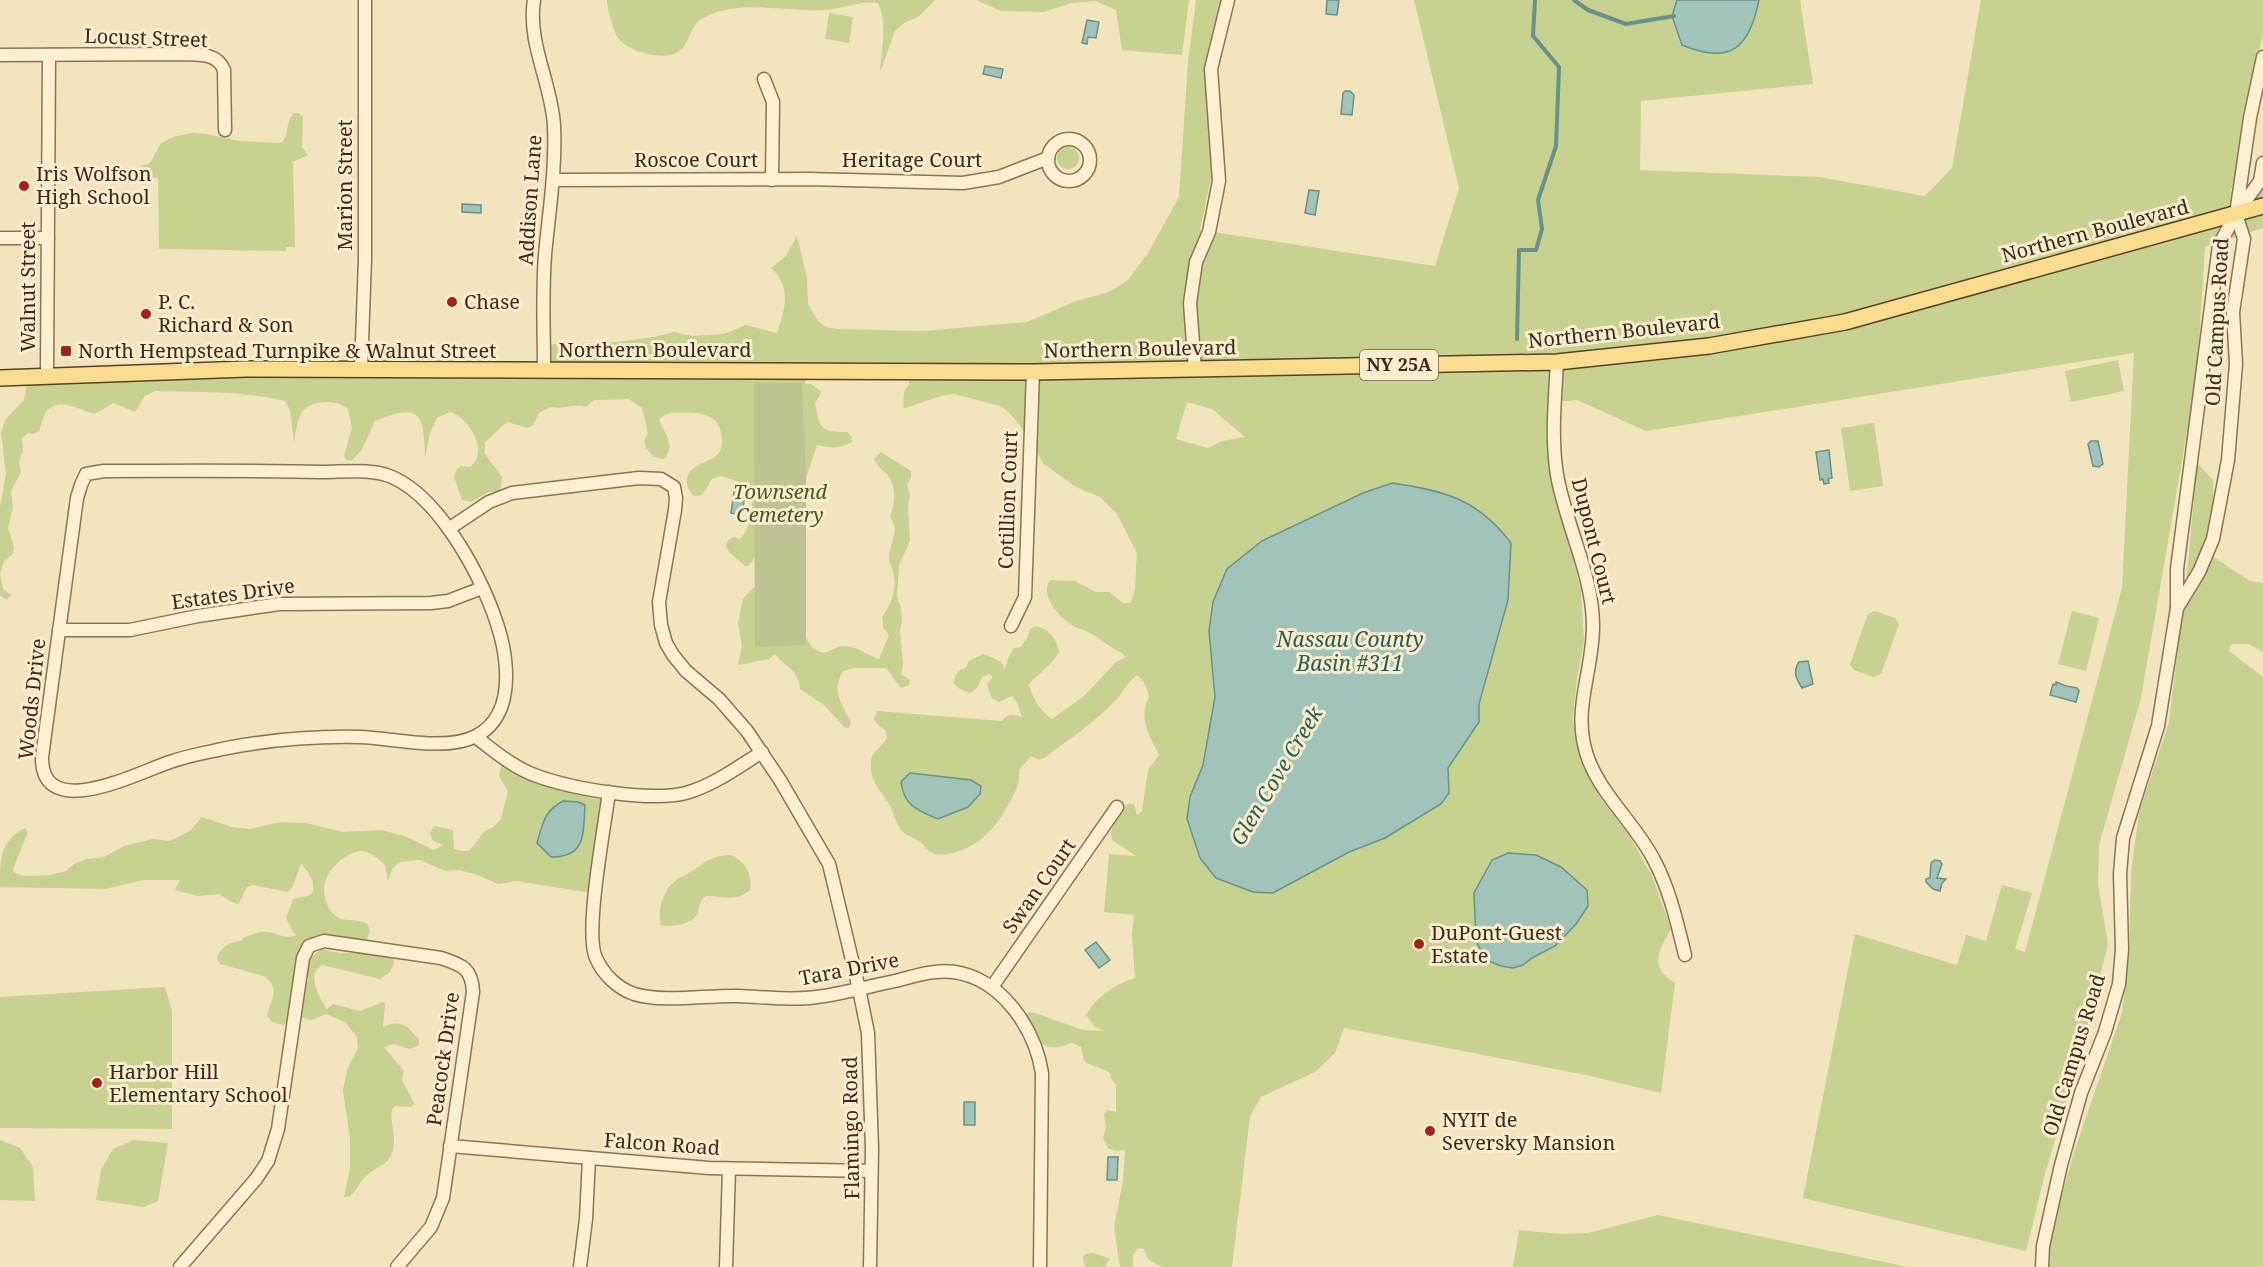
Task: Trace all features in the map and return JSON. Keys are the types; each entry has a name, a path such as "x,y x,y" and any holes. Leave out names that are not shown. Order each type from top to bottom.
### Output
{"main road":[{"name":"Northern Boulevard","path":"0,378 246,369 1033,372 1557,362 1708,346 1845,322 2263,206"}],"street":[{"name":"Marion Street","path":"361,369 365,259 365,0"},
{"name":"Addison Lane","path":"534,0 532,11 535,40 554,123 553,180 544,279 544,370"},
{"path":"1195,369 1190,303 1196,262 1209,232 1219,181 1211,69 1228,0"},
{"name":"Locust Street","path":"0,55 181,54 210,56 219,61 224,70 225,130"},
{"name":"Walnut Street","path":"47,375 49,55"},
{"path":"2236,214 2250,118 2263,57"},
{"name":"Roscoe Court","path":"553,180 772,180 773,102 764,79"},
{"name":"Heritage Court","path":"772,180 963,183 999,177 1048,158"},
{"path":"2236,214 2260,181 2263,163"},
{"name":"Old Campus Road","path":"2042,1267 2043,1246 2061,1165 2081,1093 2119,984 2122,949 2120,874 2123,838 2158,726 2177,608 2177,569 2219,245 2236,214"},
{"name":"Old Campus Road","path":"2177,608 2199,572 2213,539 2228,460 2236,364 2233,312 2244,239 2236,214"},
{"path":"0,238 48,238"},
{"name":"Dupont Court","path":"1557,362 1553,434 1557,476 1590,596 1593,618 1592,646 1580,720 1589,760 1606,794 1654,859 1671,899 1685,955"},
{"name":"Cotillion Court","path":"1011,626 1025,597 1033,372"},
{"name":"Woods Drive","path":"91,472 379,473 401,482 417,494 450,528 482,588 499,625 505,656 506,685 501,710 491,725 476,737 454,742 430,743 357,737 277,740 173,760 88,790 75,792 63,790 48,780 42,764 77,498 84,478 91,472"},
{"name":"Flamingo Road","path":"450,528 489,502 512,493 639,478 661,479 674,487 676,498 659,602 661,625 666,643 673,655 735,716 762,752 829,864 860,989 868,1033 872,1171 870,1267"},
{"name":"Estates Drive","path":"59,630 130,630 198,616 279,604 431,603 448,601 482,588"},
{"path":"476,737 500,755 537,776 609,792 665,797 685,793 719,779 762,752"},
{"name":"Tara Drive","path":"609,792 591,932 596,958 617,985 637,995 792,999 860,989 936,971 964,974 992,987 1003,996 1022,1019 1039,1052 1042,1073 1040,1267"},
{"name":"Swan Court","path":"992,987 1117,807"},
{"name":"Peacock Drive","path":"180,1267 256,1179 268,1161 278,1129 303,958 309,946 319,942 338,942 441,958 458,963 470,973 472,980 473,992 443,1198 431,1227 397,1267"},
{"name":"Falcon Road","path":"450,1146 729,1169 872,1171"},
{"path":"580,1267 586,1219 589,1158"},
{"path":"726,1267 729,1169"}],"green space":[{"path":"607,0 935,0 918,17 904,23 895,31 880,72 883,19 878,3 824,10 752,7 723,11 702,19 693,28 683,48 672,55 664,56 647,54 624,44 615,32"},
{"path":"976,0 1189,0 1182,55 1122,50 1116,10 1096,1 1072,3 1043,12 1001,11"},
{"path":"1196,0 1220,0 1206,72 1212,173 1200,230 1435,266 1459,188 1414,0 1677,0 1672,16 1754,19 1759,0 1800,0 1813,84 1641,101 1640,170 1819,177 1925,196 1952,168 1981,0 2263,0 2263,34 2240,140 2234,183 2230,192 2263,183 2263,228 2205,247 2197,374 2141,698 2099,845 2098,884 2108,944 2084,1041 2045,1174 2026,1251 1803,1198 1855,934 1957,965 1966,935 1986,941 2002,885 2032,893 2015,949 2025,952 2122,588 2134,353 1646,431 1577,400 1549,403 1548,459 1581,590 1584,641 1573,719 1583,763 1601,799 1629,835 1653,878 1671,929 1662,944 1658,958 1662,971 1675,983 1661,1093 1586,1075 1344,1028 1335,1053 1315,1072 1261,1097 1250,1116 1232,1267 1162,1267 1148,1259 1144,1249 1138,1248 1133,1255 1133,1267 1120,1267 1114,1227 1123,1181 1125,1150 1115,1151 1108,1148 1103,1138 1106,1128 1104,1114 1107,1110 1116,1112 1116,1085 1110,1073 1084,1061 1081,1047 1072,1043 1054,1047 1042,1044 1033,1033 1026,1016 1029,1012 1035,1013 1083,1030 1106,1031 1095,1027 1086,1015 1095,1002 1107,992 1135,978 1132,934 1134,915 1104,912 1109,854 1136,856 1112,840 1113,825 1127,804 1134,804 1137,815 1142,811 1148,770 1159,755 1146,726 1145,712 1149,697 1142,680 1137,675 1104,711 1044,758 1039,760 1031,756 1019,770 1019,781 1015,792 993,828 981,840 966,849 943,855 932,853 923,844 904,833 872,775 871,760 887,738 886,731 874,719 877,711 1002,721 1011,715 1022,717 1017,702 1012,696 999,702 992,699 987,684 993,677 989,674 982,677 977,688 970,693 953,683 956,675 961,669 965,669 969,661 983,654 1000,661 1005,669 1014,648 1021,647 1030,629 1036,626 1052,635 1059,652 1029,684 1037,704 1052,719 1084,696 1116,662 1126,657 1094,635 1064,619 1051,604 1047,586 1050,580 1075,581 1096,592 1109,592 1123,603 1131,603 1135,589 1137,553 1117,514 1100,497 1076,487 1044,464 1017,421 1000,406 954,394 905,408 903,407 904,395 909,385 908,372 806,372 805,384 811,384 821,391 815,403 820,423 827,430 847,432 852,437 852,442 835,447 817,445 806,478 806,528 755,557 749,566 745,566 729,552 726,546 728,540 734,537 740,539 744,535 750,521 752,497 747,486 721,476 712,479 702,495 694,496 688,488 687,480 690,472 714,458 721,448 719,426 703,414 673,413 659,420 669,445 664,459 654,457 646,448 644,441 648,433 642,408 629,399 594,400 586,407 551,407 539,413 533,425 528,428 507,422 485,442 485,454 502,477 501,488 498,492 488,492 471,502 462,500 454,477 457,469 461,466 470,467 476,460 477,444 470,428 457,415 450,412 437,418 430,433 425,458 421,422 411,413 402,413 375,421 362,449 352,461 346,460 344,456 352,428 348,409 334,403 316,403 304,410 298,420 294,443 290,410 285,401 253,395 155,391 145,396 135,412 114,403 94,414 69,406 57,405 46,412 39,431 33,434 28,433 22,438 23,451 19,461 21,472 11,491 13,507 8,528 14,547 13,554 4,561 0,574 0,507 6,474 1,433 5,420 24,400 28,376 544,370 548,346 555,344 617,342 674,332 692,336 724,334 746,325 777,333 785,299 782,283 771,268 786,256 797,236 807,278 808,304 818,321 826,327 923,331 1027,322 1076,301 1109,292 1128,280 1148,253 1179,197 1188,62","holes":["1187,402 1212,409 1245,437 1222,441 1208,448 1176,439","1227,569 1508,600 1479,704 1479,723 1448,768 1385,838 1317,869 1231,883 1216,878 1190,797 1203,765 1215,697 1209,631 1213,602","1508,853 1536,855 1588,906 1563,938 1523,965 1486,960 1476,941 1474,893 1491,860"]},
{"path":"829,13 853,17 849,43 825,39"},
{"path":"294,113 303,117 302,147 308,155 293,162 295,247 286,247 286,251 159,249 158,178 121,178 118,176 119,169 123,167 134,169 150,163 161,143 176,136 193,133 239,141 281,143 286,136 289,120"},
{"path":"1068,147 1076,150 1079,158 1076,166 1068,169 1060,166 1057,158 1060,150"},
{"path":"2118,360 2124,391 2071,402 2065,371"},
{"name":"Townsend Cemetery","path":"754,383 802,383 806,478 806,645 755,647"},
{"path":"1874,423 1883,486 1850,491 1841,428"},
{"path":"881,452 911,471 911,478 907,484 910,495 908,507 910,541 899,565 897,597 902,620 900,630 903,665 901,674 910,680 909,685 902,688 886,668 854,668 843,671 839,678 838,691 841,703 851,722 849,728 845,728 824,705 800,689 797,677 775,654 769,659 738,665 742,646 738,623 743,599 755,586 764,585 797,618 809,643 816,650 824,652 840,646 848,646 879,659 889,635 883,627 882,617 894,590 889,552 895,532 890,517 894,489 887,474 874,459"},
{"path":"2197,463 2213,480 2213,501 2204,551 2250,581 2263,583 2263,652 2249,644 2231,644 2229,651 2263,677 2263,1267 2047,1267 2050,1240 2073,1155 2122,1013 2129,955 2131,873 2139,813 2169,722 2188,564"},
{"path":"0,574 3,589 11,595 7,600 0,595"},
{"path":"1875,611 1895,618 1899,624 1881,674 1874,677 1854,670 1850,664 1868,614"},
{"path":"2072,611 2099,618 2086,671 2058,664"},
{"path":"501,765 563,783 609,792 596,890 585,892 516,881 498,884 459,870 445,871 420,860 400,862 393,868 388,880 385,865 365,851 348,855 336,864 325,882 328,907 334,915 342,919 367,924 369,932 367,939 360,940 334,935 321,936 315,940 315,945 298,965 301,981 307,983 309,980 301,967 304,962 322,949 339,953 392,955 394,964 390,972 380,979 322,965 315,972 315,986 327,1009 333,1004 360,1011 383,1002 385,1004 383,1027 403,1025 419,1040 419,1045 410,1049 394,1044 384,1047 404,1071 402,1080 414,1103 412,1107 394,1106 391,1114 394,1138 391,1155 385,1163 364,1178 350,1196 344,1197 350,1168 350,1139 343,1090 347,1070 358,1048 357,1037 345,1022 326,1014 312,1020 299,1017 299,1007 292,1020 284,1025 272,1022 267,1016 274,990 269,981 264,976 220,964 217,958 226,945 260,932 286,937 297,935 286,918 293,899 308,896 313,892 313,883 301,863 293,886 288,892 253,885 247,887 238,904 219,894 198,896 175,890 180,880 144,880 105,889 0,887 3,852 11,839 25,828 28,832 13,869 15,873 24,876 50,875 66,871 74,864 86,859 104,857 124,846 153,839 170,841 190,831 202,817 232,827 250,829 280,822 306,823 343,832 382,830 407,837 434,850 443,845 433,841 430,833 434,826 453,830 454,849 470,850 484,832 501,819 508,791 499,776"},
{"path":"731,855 747,869 751,884 750,890 734,898 706,896 697,914 691,920 675,925 661,925 664,895 671,885 710,860"},
{"path":"165,987 172,1011 172,1129 0,1128 0,997"},
{"path":"0,1140 20,1148 33,1167 35,1201 0,1200"},
{"path":"134,1140 168,1143 158,1201 144,1207 96,1200 101,1170 113,1149"},
{"path":"1658,1215 1908,1267 1513,1267 1519,1230 1560,1234 1588,1233"},
{"path":"1093,1253 1111,1259 1107,1262 1106,1267 1084,1265 1085,1254"}],"water":[{"path":"1327,0 1339,0 1337,15 1326,14"},
{"path":"1677,0 1759,0 1750,31 1743,41 1735,48 1725,52 1713,53 1682,45 1672,16"},
{"path":"1087,20 1099,22 1096,38 1088,37 1087,44 1082,43"},
{"path":"985,66 1003,69 1001,78 983,74"},
{"path":"1345,91 1350,91 1354,95 1352,115 1341,114"},
{"path":"1309,190 1319,191 1315,215 1305,213"},
{"path":"462,204 481,205 481,213 462,212"},
{"path":"2091,441 2098,441 2103,464 2099,467 2093,466 2088,444"},
{"path":"1829,450 1832,478 1828,479 1829,483 1824,484 1823,479 1820,480 1816,452"},
{"name":"Nassau County Basin #311","path":"1392,483 1444,494 1473,507 1499,528 1511,543 1508,600 1479,704 1479,722 1448,768 1449,793 1441,804 1385,838 1349,852 1273,893 1253,892 1216,878 1200,858 1187,819 1190,797 1203,765 1215,697 1209,631 1213,602 1227,569 1262,541 1363,493"},
{"path":"734,491 745,493 742,515 731,513"},
{"path":"1808,661 1813,684 1802,688 1797,679 1796,670 1799,662"},
{"path":"2056,682 2077,688 2079,691 2076,702 2050,695 2053,684 2056,685"},
{"path":"910,773 971,780 981,786 980,794 968,807 938,819 918,810 908,802 901,782"},
{"path":"563,801 585,805 583,835 577,848 571,853 551,857 537,843 548,813"},
{"path":"1508,853 1536,855 1561,867 1587,890 1588,906 1576,924 1555,946 1523,965 1513,968 1486,960 1476,941 1474,893 1492,860"},
{"path":"1935,860 1942,864 1937,878 1946,879 1940,891 1933,889 1926,882 1926,879 1930,878 1931,863"},
{"path":"1096,942 1110,960 1099,968 1085,950"},
{"path":"964,1102 975,1102 975,1125 964,1125"},
{"path":"1108,1157 1118,1157 1117,1180 1107,1180"}],"waterway":[{"name":"Glen Cove Creek","path":"1517,339 1519,250 1536,250 1542,229 1538,200 1556,146 1559,67 1533,36 1535,0"},
{"path":"1574,0 1588,10 1626,24 1674,16"}],"place":[{"name":"Iris Wolfson High School","path":"24,186"},
{"name":"Chase","path":"452,302"},
{"name":"P. C. Richard & Son","path":"146,314"},
{"name":"North Hempstead Turnpike & Walnut Street","path":"66,351"},
{"name":"DuPont-Guest Estate","path":"1419,944"},
{"name":"Harbor Hill Elementary School","path":"97,1083"},
{"name":"NYIT de Seversky Mansion","path":"1430,1131"}]}
